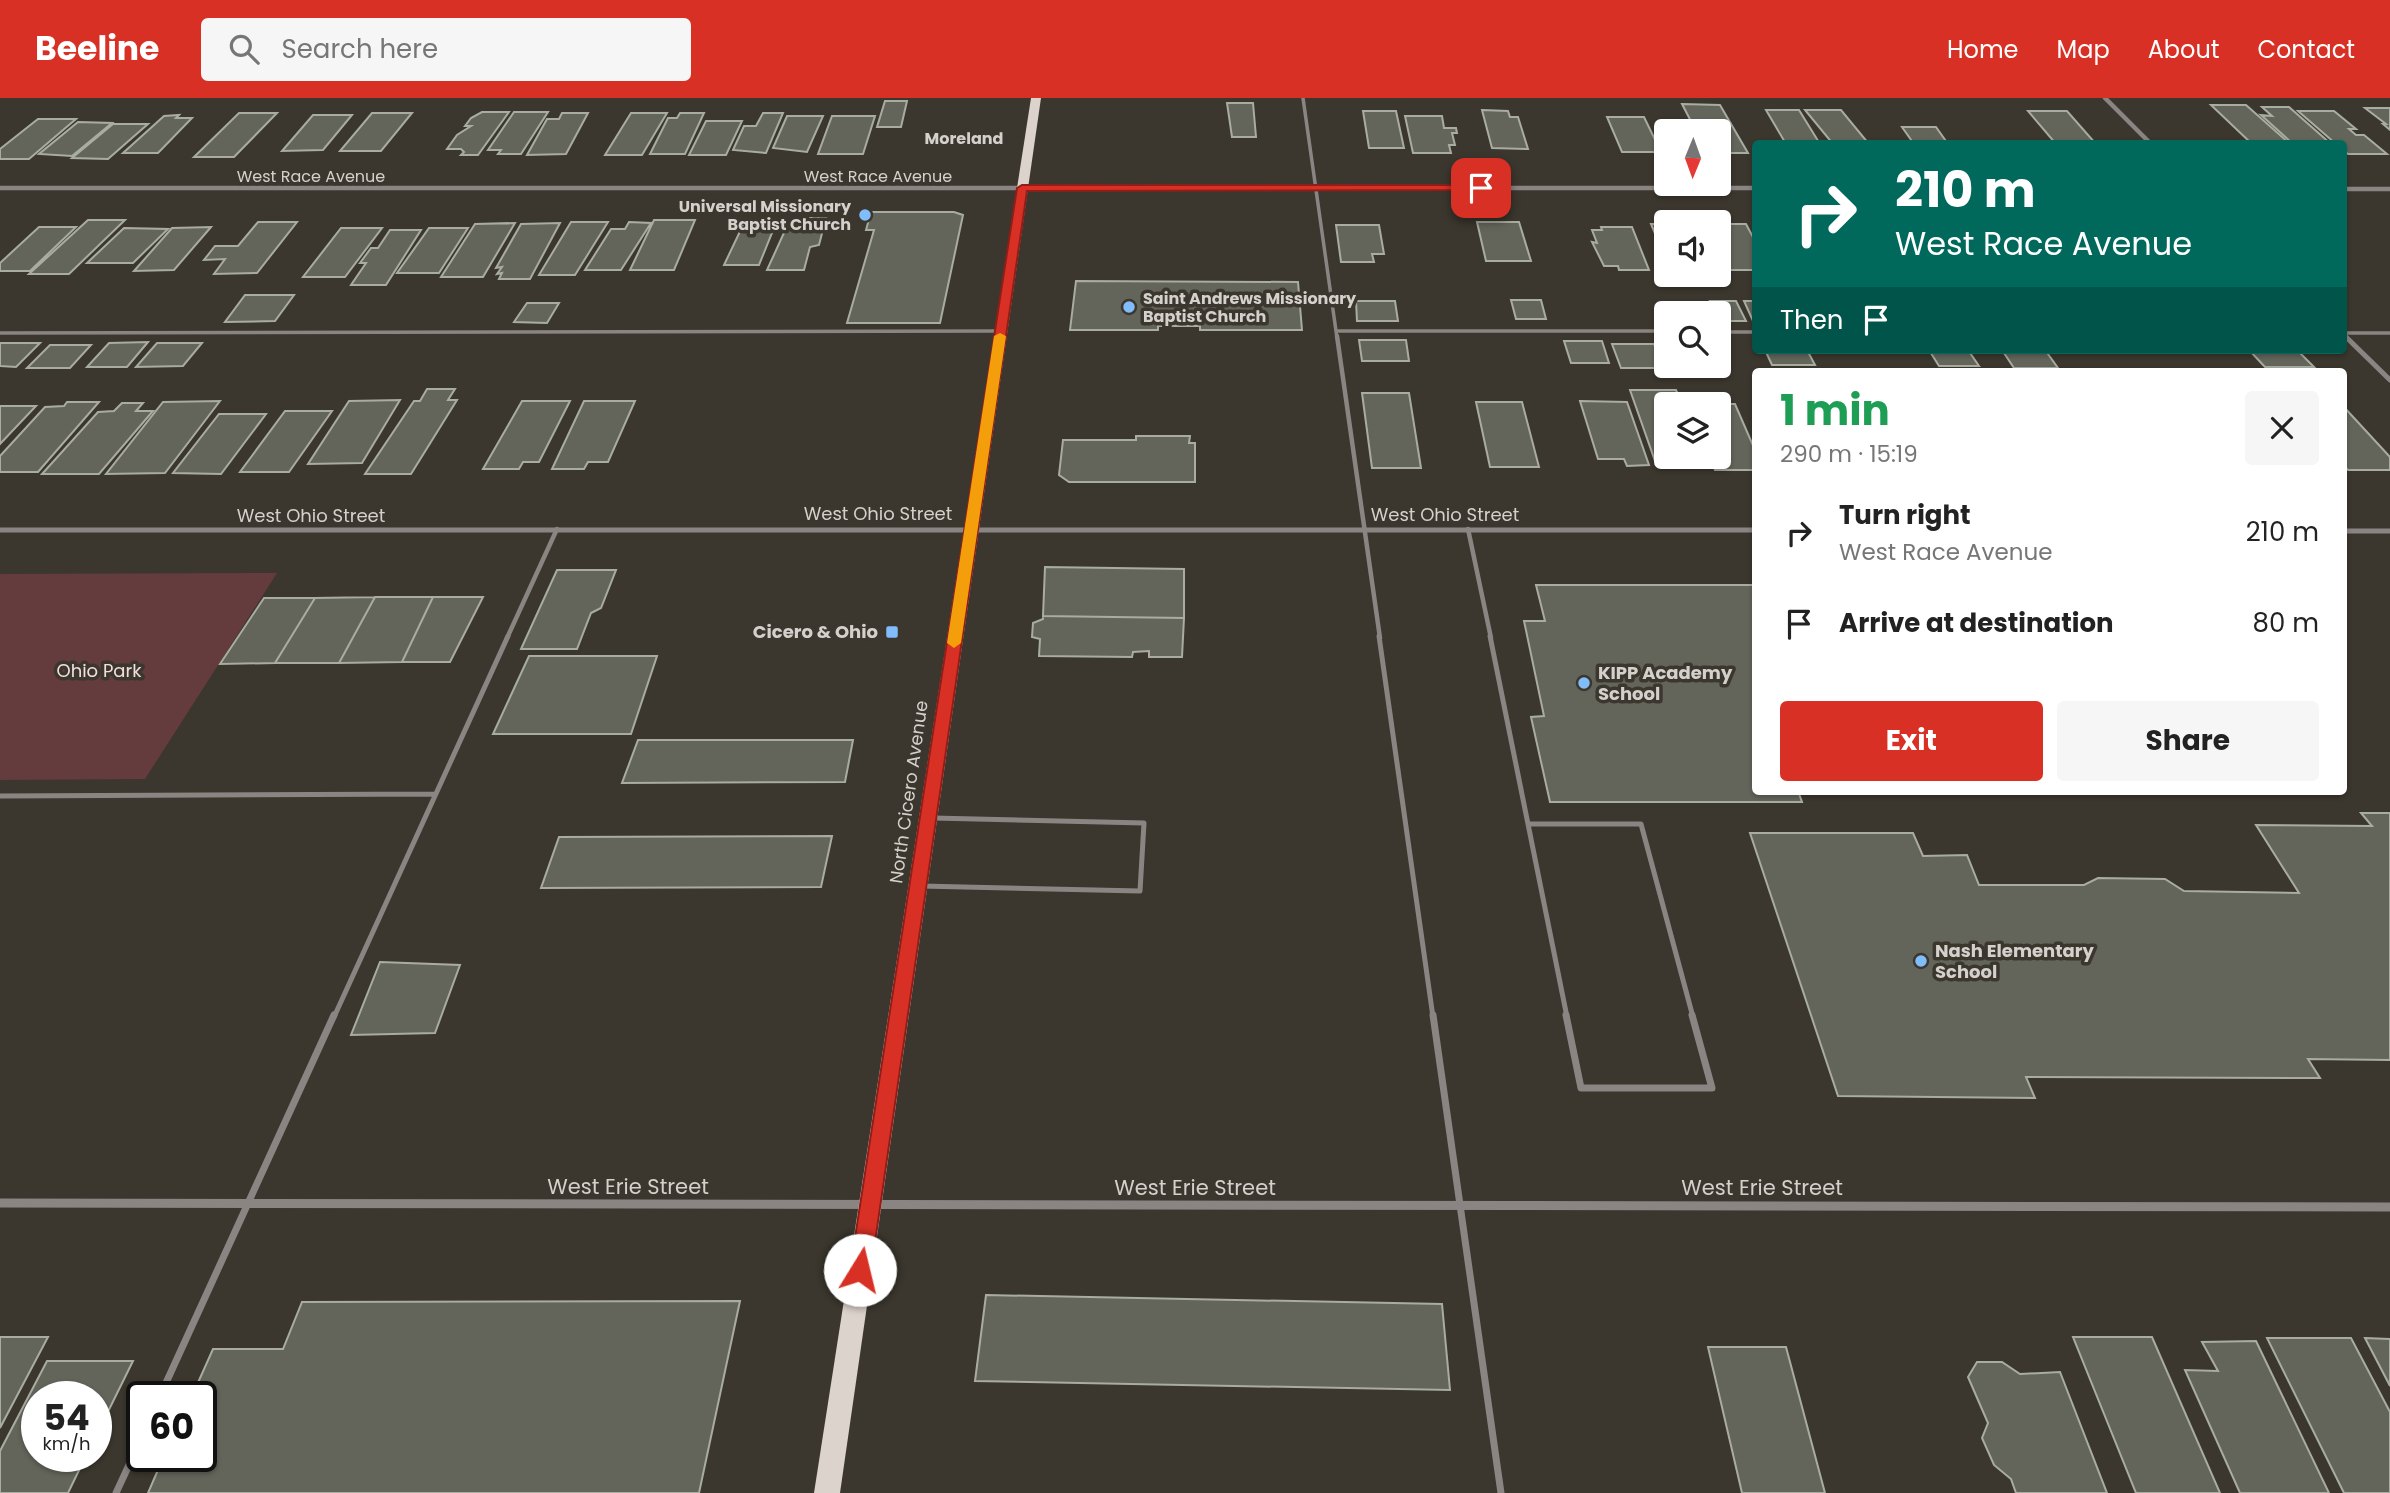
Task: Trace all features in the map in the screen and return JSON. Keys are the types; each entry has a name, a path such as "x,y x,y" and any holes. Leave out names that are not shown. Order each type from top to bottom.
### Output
{"main road":[{"name":"North Cicero Avenue","path":"827,1493 1036,98"}],"street":[{"path":"2105,98 2147,140"},
{"name":"West Race Avenue","path":"0,188 1752,188"},
{"path":"2347,189 2390,189"},
{"path":"2347,337 2390,380"},
{"name":"West Ohio Street","path":"0,530 1752,530"},
{"path":"2347,531 2390,531"},
{"name":"West Erie Street","path":"0,1203 2390,1207"}],"lane":[{"path":"1303,98 1501,1493"},
{"path":"0,333 1001,331"},
{"path":"1336,331 1654,331"},
{"path":"1731,331 1752,332"},
{"path":"2347,333 2390,333"},
{"path":"167,1381 557,529"},
{"path":"1468,530 1581,1088 1712,1088 1641,824 1528,824"},
{"path":"0,796 436,794"},
{"path":"918,886 1140,891 1144,823 929,818"},
{"path":"116,1493 126,1471"}],"green space":[{"name":"Ohio Park","path":"277,573 145,779 0,780 0,574"}],"building":[{"path":"885,101 907,101 901,127 877,127"},
{"path":"1227,103 1253,103 1256,137 1232,137"},
{"path":"1682,104 1720,105 1728,119 1690,119"},
{"path":"2211,105 2246,105 2285,140 2248,140"},
{"path":"2262,107 2289,107 2326,140 2289,140 2261,115 2272,116"},
{"path":"2365,108 2390,108 2390,130 2383,124 2386,124"},
{"path":"1482,110 1508,111 1510,117 1518,117 1528,149 1492,148"},
{"path":"1766,110 1799,110 1818,140 1784,140"},
{"path":"1805,110 1841,110 1866,140 1830,140"},
{"path":"1363,111 1396,111 1404,148 1369,148"},
{"path":"2028,111 2067,111 2092,140 2053,140"},
{"path":"2298,111 2334,111 2356,129 2349,129 2356,135 2364,135 2387,154 2348,154 2347,140 2331,140"},
{"path":"482,112 509,112 478,155 461,155 464,152 461,149 447,149 457,135 471,126 465,126 471,118"},
{"path":"514,112 548,112 521,154 498,154 501,150 488,150"},
{"path":"239,113 277,113 234,157 194,157"},
{"path":"372,113 412,113 381,151 340,151"},
{"path":"562,113 588,113 566,154 527,155 547,119 559,119"},
{"path":"631,113 667,113 642,155 605,155"},
{"path":"680,113 704,113 685,154 650,154 668,118 677,118"},
{"path":"763,113 783,113 766,153 733,150 744,126 756,126"},
{"path":"179,115 176,118 192,118 158,153 123,153 164,116"},
{"path":"313,115 352,115 323,150 282,151"},
{"path":"787,116 823,116 807,152 773,148"},
{"path":"832,116 875,116 863,154 818,154"},
{"path":"1405,116 1442,116 1444,128 1456,128 1457,133 1452,133 1455,145 1449,145 1451,153 1413,153"},
{"path":"1607,117 1644,117 1654,138 1654,152 1622,152"},
{"path":"38,119 76,119 29,159 0,159 0,149"},
{"path":"706,121 742,121 726,155 689,155"},
{"path":"78,122 112,123 72,156 39,154"},
{"path":"113,124 148,124 108,159 72,158"},
{"path":"1731,124 1748,153 1731,153"},
{"path":"1902,127 1936,127 1945,140 1911,140"},
{"path":"871,212 954,212 963,215 940,323 847,323 874,230 866,230"},
{"path":"806,218 826,218 819,245 810,247 804,270 767,270 788,224 806,221"},
{"path":"88,220 125,220 69,274 29,274"},
{"path":"654,220 695,220 674,270 630,270"},
{"path":"258,222 297,222 257,273 214,274 225,259 204,260 215,246 238,246"},
{"path":"571,222 608,222 575,275 539,275"},
{"path":"629,222 651,223 621,270 585,270 611,229 625,229"},
{"path":"1477,222 1519,222 1531,261 1486,261"},
{"path":"515,223 483,277 441,277 475,224"},
{"path":"560,223 530,279 499,279 502,273 497,274 502,267 496,268 521,224"},
{"path":"744,223 776,223 759,265 724,265"},
{"path":"1731,224 1746,224 1752,235 1752,270 1731,270"},
{"path":"1336,225 1379,225 1384,254 1372,254 1374,262 1341,262"},
{"path":"39,227 76,227 30,271 0,271 0,263"},
{"path":"211,227 174,270 134,271 172,228"},
{"path":"1601,227 1632,227 1649,270 1619,270 1618,266 1604,266 1592,242 1597,243 1592,230 1602,230"},
{"path":"124,228 168,229 133,263 87,263"},
{"path":"341,228 382,228 345,277 303,277"},
{"path":"429,228 468,228 439,273 397,273"},
{"path":"390,230 421,230 386,285 351,285 366,263 360,263 371,248 378,248"},
{"path":"1076,281 1298,282 1302,330 1200,330 1200,326 1158,326 1158,330 1070,330"},
{"path":"245,295 294,295 275,321 225,322"},
{"path":"1511,300 1541,300 1546,319 1516,319"},
{"path":"1356,301 1395,301 1398,321 1357,321"},
{"path":"1731,301 1736,301 1746,321 1731,321"},
{"path":"1744,301 1752,301 1752,319"},
{"path":"527,303 559,303 547,323 514,322"},
{"path":"1359,340 1406,340 1409,361 1362,361"},
{"path":"1564,341 1602,341 1609,363 1571,363"},
{"path":"148,342 127,367 87,367 109,343"},
{"path":"0,343 40,343 16,367 0,366"},
{"path":"157,343 202,343 183,366 136,367"},
{"path":"1612,344 1654,344 1654,368 1621,368"},
{"path":"50,345 91,345 70,368 27,368"},
{"path":"1767,354 1809,354 1815,365 1772,365"},
{"path":"1932,354 1971,354 1979,366 1939,366"},
{"path":"2005,354 2048,354 2058,368 2014,368"},
{"path":"2253,354 2301,354 2314,367 2265,367"},
{"path":"427,389 455,389 448,400 457,400 411,474 365,474 414,401 420,401"},
{"path":"1630,390 1677,392 1654,392 1654,458"},
{"path":"1362,393 1409,393 1421,468 1372,468"},
{"path":"400,400 362,463 308,464 349,401"},
{"path":"220,401 165,473 106,474 163,402"},
{"path":"522,401 570,401 539,462 523,462 519,469 483,469"},
{"path":"584,401 635,401 608,462 588,462 584,469 552,469"},
{"path":"1580,401 1627,402 1649,465 1627,466 1624,459 1598,459"},
{"path":"67,402 99,402 38,472 0,472 0,456 45,407 64,406"},
{"path":"1476,402 1522,402 1539,467 1490,467"},
{"path":"122,403 143,403 136,411 153,411 99,474 42,474 98,412 114,411"},
{"path":"1731,404 1735,404 1752,443 1752,470 1715,470 1731,469"},
{"path":"0,406 36,406 0,444"},
{"path":"2347,410 2390,457 2390,470 2348,470"},
{"path":"285,411 332,411 289,472 240,472"},
{"path":"219,414 266,414 221,474 173,473"},
{"path":"1136,436 1190,436 1189,443 1195,443 1195,482 1069,482 1059,475 1063,440 1136,440"},
{"path":"1045,567 1184,569 1184,618 1043,616"},
{"path":"557,570 616,570 601,608 591,613 577,649 521,649"},
{"path":"1536,585 1752,585 1752,795 1799,795 1802,802 1550,802 1531,717 1544,716 1524,621 1545,621"},
{"path":"375,597 339,663 275,663 315,598"},
{"path":"375,597 433,597 402,662 339,663"},
{"path":"433,597 483,597 450,662 402,662"},
{"path":"264,598 315,598 275,663 220,664"},
{"path":"1043,616 1184,618 1182,657 1149,657 1149,651 1133,652 1132,657 1039,656 1040,639 1032,637 1033,623 1043,619"},
{"path":"529,656 657,656 631,734 493,734"},
{"path":"638,740 853,740 845,782 622,783"},
{"path":"2361,813 2390,813 2390,1060 2308,1059 2320,1078 2026,1077 2035,1098 1838,1096 1750,833 1913,833 1923,856 1967,855 1979,885 2084,885 2098,878 2165,879 2184,891 2299,893 2256,825 2372,826"},
{"path":"832,836 821,887 541,888 559,837"},
{"path":"380,962 460,965 435,1033 351,1035"},
{"path":"986,1295 1442,1304 1450,1390 975,1381"},
{"path":"740,1301 699,1493 148,1493 157,1472 217,1472 217,1381 199,1381 213,1349 283,1349 302,1302"},
{"path":"0,1337 48,1337 25,1381 21,1381 21,1388 0,1428"},
{"path":"2073,1337 2152,1337 2220,1493 2136,1493"},
{"path":"2267,1338 2351,1338 2390,1412 2390,1493 2344,1493"},
{"path":"2365,1338 2390,1339 2390,1386"},
{"path":"2256,1341 2329,1493 2240,1493 2185,1370 2218,1371 2202,1342"},
{"path":"1708,1347 1786,1347 1825,1493 1742,1493"},
{"path":"47,1361 133,1361 112,1404 112,1381 37,1381"},
{"path":"1977,1362 2002,1362 2020,1374 2060,1372 2107,1493 2016,1493 2011,1479 1994,1465 1982,1438 1988,1423 1968,1377"},
{"path":"21,1411 21,1472 78,1472 68,1493 0,1493 0,1451"}],"slow traffic":[{"path":"954,643 1000,336"}],"place":[{"name":"Universal Missionary Baptist Church","path":"865,215"},
{"name":"Saint Andrews Missionary Baptist Church","path":"1129,307"},
{"name":"Cicero & Ohio","path":"892,632"},
{"name":"KIPP Academy School","path":"1584,683"},
{"name":"Nash Elementary School","path":"1921,961"}],"district":[{"name":"Moreland","path":"964,138"}],"route":[{"path":"860,1270 1022,188 1481,188"}]}
